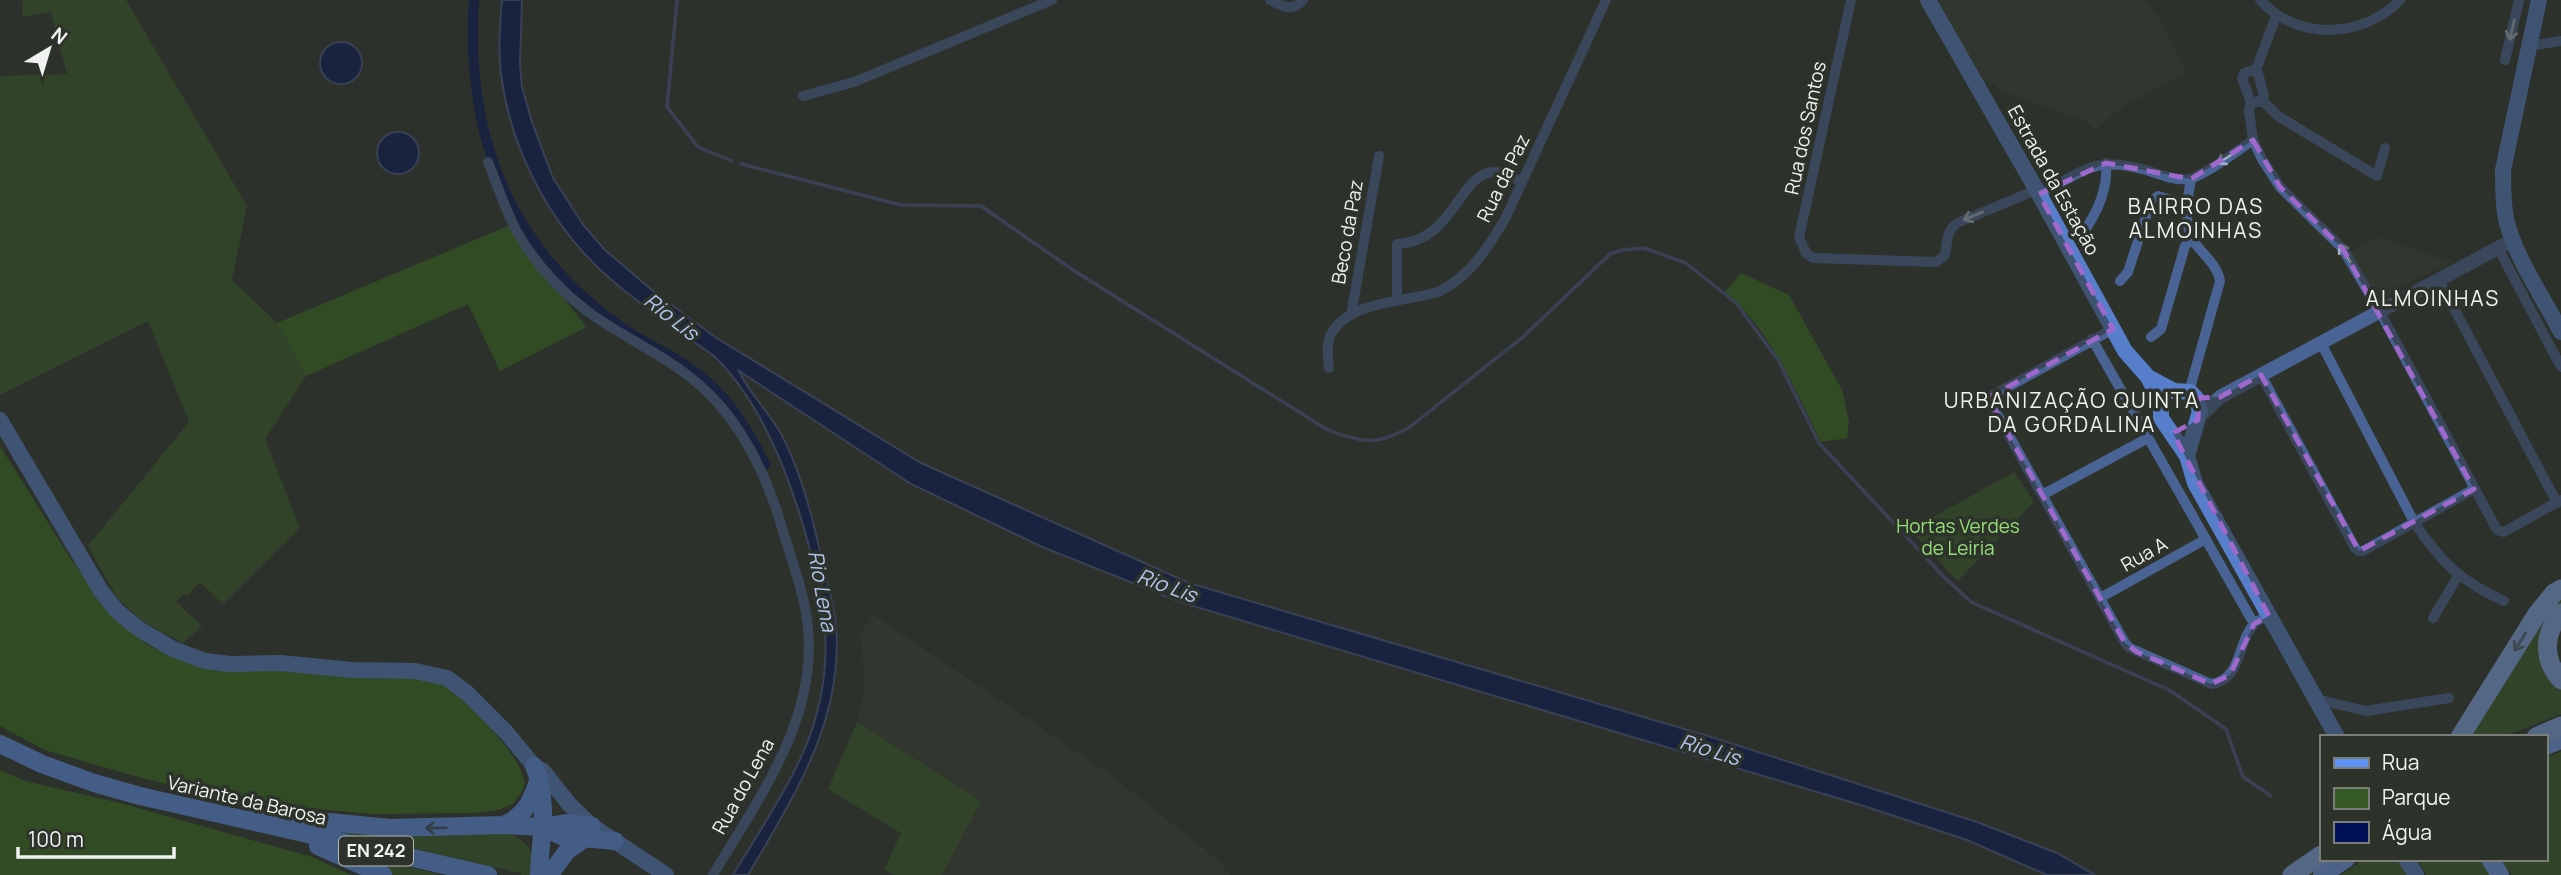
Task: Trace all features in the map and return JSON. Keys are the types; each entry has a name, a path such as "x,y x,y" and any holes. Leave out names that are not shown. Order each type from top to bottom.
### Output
{"highway":[{"path":"2461,735 2537,614 2554,593 2561,589"},
{"path":"2561,613 2550,628 2547,650 2549,662 2561,681"},
{"path":"2541,735 2561,726"},
{"path":"2292,875 2320,856"},
{"path":"2322,875 2343,861"}],"main road":[{"name":"Estrada da Estação","path":"1928,0 2125,351 2148,377 2164,416 2187,456 2194,483 2261,620 2316,699 2336,735"},
{"path":"2534,2 2529,46 2503,170 2505,244 2561,332"},
{"name":"Estrada da Estação","path":"2148,377 2186,393"},
{"path":"2187,456 2197,420 2200,406 2186,393 2164,398 2164,416 2183,430 2197,420"},
{"path":"0,420 117,611 139,629 173,649 218,663 298,664 352,670 422,672 442,676 459,686 506,732 537,772 544,802 544,827 549,841 547,875"},
{"name":"Variante da Barosa","path":"0,744 42,764 94,783 265,826 488,875"},
{"name":"Variante da Barosa","path":"0,753 42,764"},
{"path":"537,772 543,771 588,832"},
{"path":"504,825 517,818 531,802 537,772"},
{"path":"211,813 280,816 390,828 504,825 544,827 561,836 588,832 615,841 666,875"},
{"path":"265,826 383,875"},
{"path":"547,875 588,832"}],"street":[{"path":"803,96 854,82 1052,0"},
{"path":"1270,0 1288,8 1294,8 1303,0"},
{"name":"Rua da Paz","path":"1351,314 1438,292 1466,273 1493,240 1606,0"},
{"name":"Rua dos Santos","path":"1851,0 1799,237 1806,253 1813,258 1936,262 1945,255 1949,230 1957,223 2038,192"},
{"path":"2260,0 2276,16 2309,28 2339,31 2381,16 2400,0"},
{"path":"2505,60 2519,0"},
{"path":"2276,16 2256,71 2264,92 2249,111 2253,140 2280,187 2343,249 2500,532 2559,502 2439,280"},
{"path":"2529,46 2561,41"},
{"path":"2256,71 2248,70 2242,76 2257,101 2377,176 2385,148"},
{"path":"2038,192 2089,167 2106,163 2125,164 2175,178 2194,177 2253,140"},
{"name":"Beco da Paz","path":"1351,314 1378,156"},
{"name":"Rua do Lena","path":"488,162 516,230 535,258 563,289 593,315 688,375 705,389 745,441 768,484 777,511 808,626 809,650 804,692 800,710 776,770 713,875"},
{"path":"2087,227 2096,214 2108,180 2106,163"},
{"path":"1398,300 1397,244 1409,243 1433,233 1468,188 1483,175 1493,172 1506,174 1522,183"},
{"path":"2194,177 2186,204 2195,242 2219,274 2220,288 2186,393 2220,397"},
{"path":"2120,281 2128,272 2151,201 2158,196 2186,204"},
{"path":"2151,337 2161,329 2185,246 2195,242"},
{"path":"2197,420 2220,397 2505,244 2561,367"},
{"path":"1329,368 1327,348 1330,336 1351,314"},
{"path":"2092,340 2206,540 2261,620 2230,675 2217,684 2210,684 2130,648 1988,398 2092,340 2113,329"},
{"path":"2321,343 2414,522 2430,546 2458,576 2504,601"},
{"path":"2260,375 2354,548 2363,551 2474,489"},
{"path":"2042,495 2145,433 2164,416"},
{"name":"Rua A","path":"2100,598 2206,540"},
{"path":"2433,618 2458,576"},
{"path":"2316,699 2366,710 2449,698"}],"highlighted area":[{"path":"2253,140 2280,187 2343,249 2474,489 2359,551 2261,375 2220,397 2199,398 2198,420 2173,433 2269,616 2254,624 2230,675 2211,684 2137,652 2125,643 1988,398 2113,329 2039,194 2106,163 2191,179"}],"shaded area":[{"path":"1937,0 2146,0 2164,26 2186,73 2123,106 2095,131 2087,122 2001,91 1995,85 1984,84"},
{"path":"2378,237 2450,262 2378,299 2350,252"},
{"path":"873,615 1107,772 1217,859 1230,875 942,875 980,801 857,722 864,690 860,635"}],"green space":[{"path":"23,0 126,0 247,206 232,280 277,323 306,376 265,439 300,528 223,604 200,582 187,596 184,594 176,602 202,626 183,643 144,622 118,599 88,546 189,422 148,321 0,395 0,76 67,74 51,12 22,17"},
{"path":"508,226 586,327 500,371 468,304 306,376 277,323"},
{"path":"1741,273 1789,295 1842,390 1849,422 1847,438 1821,442 1768,341 1755,323 1725,292"},
{"path":"0,446 67,553 111,616 148,645 215,671 281,671 377,679 414,678 448,686 475,710 504,744 518,764 525,782 523,790 513,804 498,810 473,813 371,814 298,807 204,794 124,773 45,750 0,726"},
{"name":"Hortas Verdes de Leiria","path":"2014,472 2034,502 1958,581 1910,530"},
{"path":"2561,597 2561,605 2552,614 2561,687 2561,714 2508,735 2467,735 2541,619"},
{"path":"857,722 981,801 942,875 895,875 884,870 901,833 828,789"},
{"path":"2561,752 2561,875 2512,875 2501,861 2547,861 2547,757"},
{"path":"0,770 25,781 124,804 312,857 351,875 0,875"},
{"path":"316,828 510,834 527,845 534,861 536,875 521,875"},
{"path":"350,853 442,875 393,875"},
{"path":"2362,861 2398,861 2407,875 2341,875"},
{"path":"2418,861 2485,861 2494,875 2426,875"}],"water":[{"name":"Rio Lis","path":"502,0 522,0 522,87 553,178 584,226 605,250 653,291 715,337 921,463 1189,583 1708,736 1977,822 2057,853 2095,875 2047,875 1967,840 1864,806 1183,603 1040,546 911,484 739,371 780,432 799,477 834,608 836,660 824,725 798,786 748,875 733,875 791,777 810,736 819,705 826,650 824,613 808,543 779,457 735,379 713,355 632,297 592,262 554,215 538,188 514,133 506,104 500,55"},
{"path":"341,42 356,48 362,63 356,78 341,84 326,78 320,63 326,48"},
{"path":"398,132 413,138 419,153 413,168 398,174 383,168 377,153 383,138"}],"waterway":[{"path":"474,0 473,51 478,99 488,145 503,188 525,228 552,265 586,300 627,331 680,361 712,386 742,422 765,465"},
{"path":"677,0 667,107 698,147 732,161"},
{"path":"741,164 901,205 981,206 1073,270 1326,429 1359,440 1378,440 1410,427 1524,336 1610,254 1644,248 1686,263 1736,303 1778,360 1819,443 1944,577 1971,602 2169,690 2226,729 2243,777 2271,796"}],"district":[{"name":"BAIRRO DAS ALMOINHAS","path":"2196,219"},
{"name":"ALMOINHAS","path":"2433,299"},
{"name":"URBANIZAÇÃO QUINTA DA GORDALINA","path":"2072,413"}],"water label":[{"name":"Rio Lena","path":"822,591"}]}
